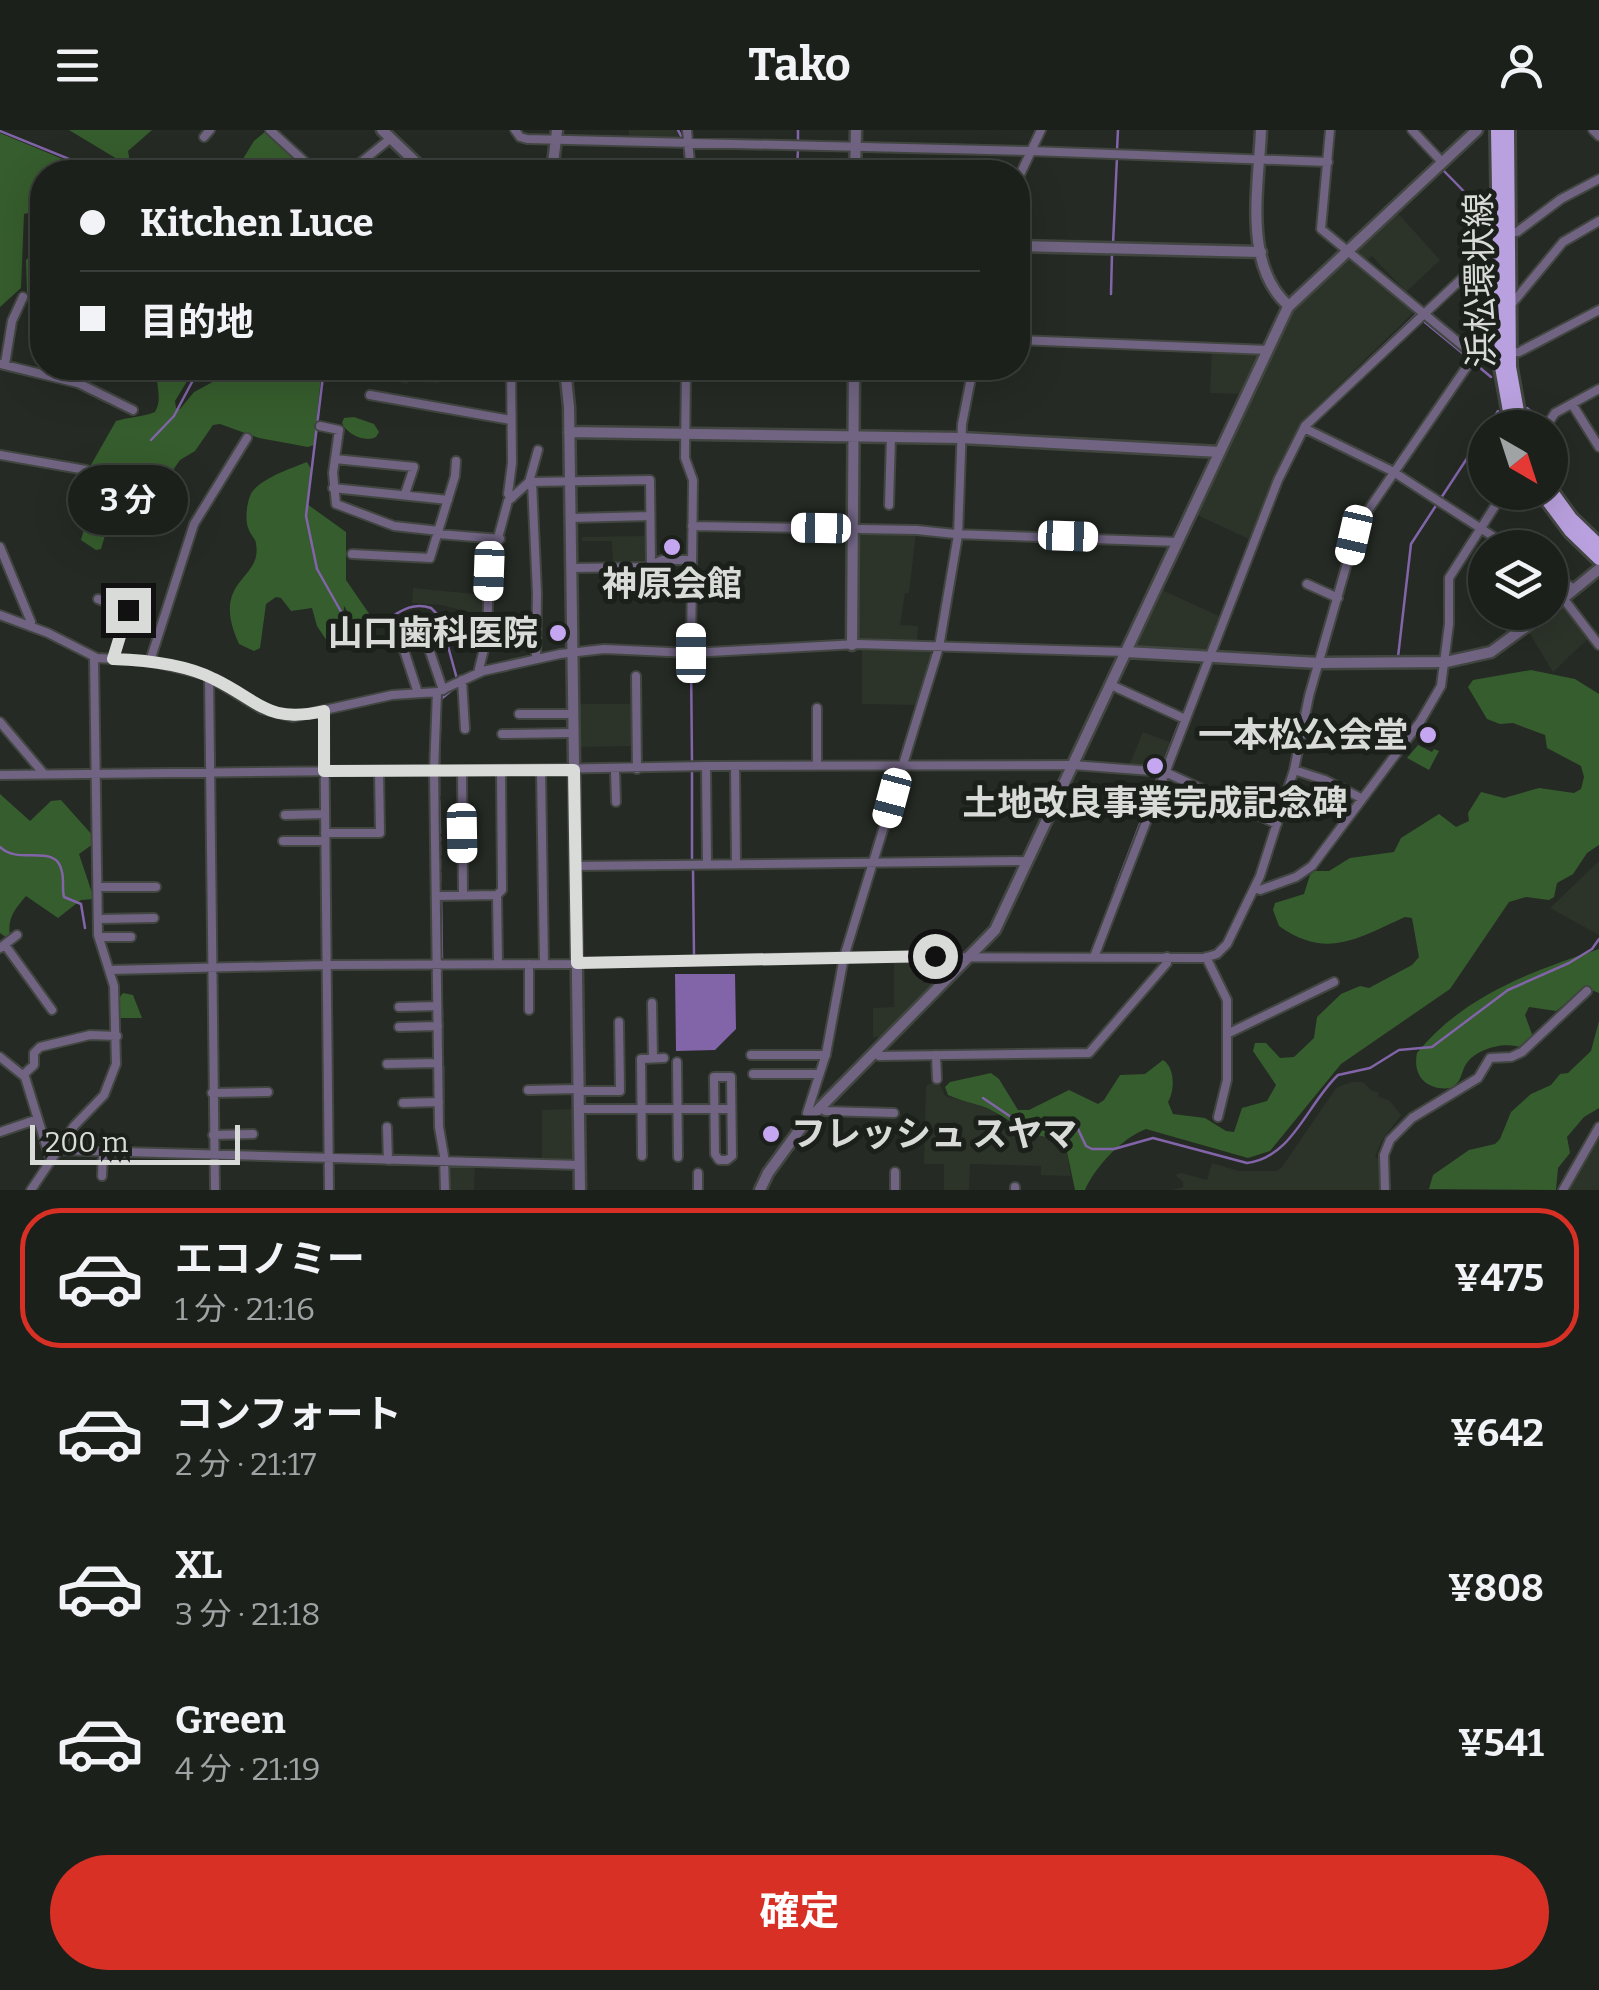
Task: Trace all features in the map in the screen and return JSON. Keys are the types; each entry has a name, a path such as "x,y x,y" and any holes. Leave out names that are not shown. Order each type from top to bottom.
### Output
{"main road":[{"name":"浜松環状線","path":"1497,130 1499,251 1517,410"},
{"name":"浜松環状線","path":"1508,130 1503,384 1508,410"},
{"path":"1554,510 1599,559"},
{"path":"1565,510 1599,546"}],"street":[{"path":"270,130 303,160"},
{"path":"515,130 524,138 556,135 1328,162"},
{"path":"687,130 690,160"},
{"path":"855,160 856,130"},
{"path":"1027,160 1041,130"},
{"path":"1262,130 1260,252 1271,279 1289,306"},
{"path":"1330,130 1322,230 1474,355"},
{"path":"1412,130 1442,162"},
{"path":"760,1190 811,1117 995,930 1289,306 1477,130"},
{"path":"1593,130 1599,136"},
{"path":"361,160 386,134 414,160"},
{"path":"553,160 556,135"},
{"path":"408,160 410,156"},
{"path":"1508,232 1517,232 1561,199 1599,179"},
{"path":"109,970 970,956 1167,958 1206,957 1223,950 1256,888 1277,824 1356,530 1505,312 1564,242 1599,220"},
{"path":"1030,246 1260,252"},
{"path":"1094,957 1278,480 1304,428 1422,313 1490,252 1499,251"},
{"path":"23,297 12,321 2,364 30,371"},
{"path":"1510,353 1519,352 1599,310"},
{"path":"1030,340 1268,350"},
{"path":"63,380 133,410"},
{"path":"78,384 79,380"},
{"path":"511,380 508,494 512,498"},
{"path":"567,380 580,1190"},
{"path":"686,380 685,458 692,480 691,653"},
{"path":"852,645 854,380"},
{"path":"811,1117 807,1113 826,1055 844,958 938,646 958,533 961,438 971,380"},
{"path":"1561,410 1599,389"},
{"path":"370,395 512,420"},
{"path":"1572,404 1599,447"},
{"path":"320,426 338,430 333,488 338,506 394,526 500,539"},
{"path":"1304,428 1395,473 1483,530"},
{"path":"569,432 961,438 1220,452"},
{"path":"888,505 891,437"},
{"path":"150,661 194,524 247,438"},
{"path":"536,660 530,482 538,450"},
{"path":"0,455 86,470"},
{"path":"335,459 414,467 405,494"},
{"path":"426,569 456,461"},
{"path":"478,673 487,637 489,571 512,498 530,482 650,480 651,565"},
{"path":"333,488 448,500"},
{"path":"1256,888 1296,877 1312,866 1420,722 1442,686 1449,578 1492,510"},
{"path":"570,518 650,516"},
{"path":"692,526 853,528 1178,542"},
{"path":"0,547 23,598 30,626"},
{"path":"352,554 430,558"},
{"path":"571,568 692,560"},
{"path":"1568,594 1599,568"},
{"path":"1307,584 1338,598"},
{"path":"1568,586 1574,590"},
{"path":"98,599 128,610 113,659"},
{"path":"1568,605 1599,645"},
{"path":"1,616 94,657 150,661 209,676 270,712 293,716 392,695 440,691 478,673 572,652 609,648 691,653 852,645 938,646 1319,663 1446,662 1470,659 1501,648 1524,630"},
{"path":"401,642 418,694"},
{"path":"428,646 440,691 434,771 444,1190"},
{"path":"31,1190 109,1086 116,1064 114,986 99,937 98,919 94,657"},
{"path":"209,676 214,1190"},
{"path":"636,676 637,769"},
{"path":"462,680 465,728"},
{"path":"1111,685 1185,719"},
{"path":"817,708 817,765"},
{"path":"324,711 328,1190"},
{"path":"519,714 573,714"},
{"path":"0,722 44,774"},
{"path":"502,734 574,733"},
{"path":"0,775 1073,765 1164,772 1277,824"},
{"path":"706,766 706,864"},
{"path":"736,766 736,864"},
{"path":"282,841 380,833 379,770"},
{"path":"542,770 544,964"},
{"path":"616,770 616,802"},
{"path":"1294,770 1326,780 1361,798"},
{"path":"462,771 463,896"},
{"path":"436,896 496,895 502,890 501,771"},
{"path":"285,815 325,814"},
{"path":"576,866 1028,861"},
{"path":"98,887 156,886"},
{"path":"496,895 498,964"},
{"path":"98,919 154,918"},
{"path":"18,935 2,946 52,1010"},
{"path":"99,937 131,936"},
{"path":"1206,957 1226,1000 1227,1080 1218,1117"},
{"path":"875,1052 878,1056 1089,1053 1167,958"},
{"path":"529,964 529,1010"},
{"path":"1227,1034 1334,982"},
{"path":"1386,1190 1385,1150 1408,1122 1478,1078 1490,1058 1522,1052 1587,991"},
{"path":"652,1003 653,1058"},
{"path":"399,1007 438,1006"},
{"path":"528,1090 620,1091 620,1022"},
{"path":"399,1026 438,1026"},
{"path":"23,1075 34,1065 34,1053 40,1047 90,1035 117,1036"},
{"path":"752,1055 826,1055"},
{"path":"936,1055 937,1079"},
{"path":"0,1057 23,1075 48,1155 580,1164"},
{"path":"642,1156 640,1058 664,1058"},
{"path":"387,1064 438,1062"},
{"path":"677,1062 678,1157"},
{"path":"753,1074 820,1074"},
{"path":"714,1077 731,1077 732,1156 727,1160 720,1160 715,1154 714,1109 714,1077"},
{"path":"212,1093 268,1092"},
{"path":"403,1103 439,1102"},
{"path":"821,1107 825,1111 894,1113"},
{"path":"579,1109 732,1109"},
{"path":"0,1132 38,1119"},
{"path":"387,1126 388,1160"},
{"path":"1563,1190 1599,1126"},
{"path":"213,1134 253,1134"},
{"path":"102,1176 103,1153"},
{"path":"894,1172 895,1190"},
{"path":"698,1173 698,1190"}],"shaded area":[{"path":"629,130 677,130 681,139 629,138"},
{"path":"1395,210 1440,260 1406,292 1372,256 1365,262 1354,252"},
{"path":"1349,256 1415,311 1302,421 1273,478 1249,539 1195,514 1292,309"},
{"path":"1212,350 1263,353 1243,394 1210,393"},
{"path":"858,532 916,533 909,593 905,593 900,625 918,626 917,643 858,640"},
{"path":"648,536 648,563 613,564 612,541 582,541 582,537"},
{"path":"413,588 485,595 485,616 441,605 412,603"},
{"path":"1160,589 1219,616 1205,653 1134,649"},
{"path":"1568,612 1589,638 1553,672 1528,631 1568,630"},
{"path":"862,648 933,650 918,705 862,704"},
{"path":"577,704 634,704 634,746 578,747"},
{"path":"1143,732 1170,742 1160,768 1129,766"},
{"path":"1599,863 1599,935 1550,908"},
{"path":"894,960 923,960 923,983 939,983 885,1037 873,1037 873,1008 894,1007"},
{"path":"675,974 735,974 736,1029 715,1050 676,1051"},
{"path":"938,1080 945,1096 973,1103 1004,1120 1060,1138 1066,1147 1071,1176 1041,1175 1041,1166 970,1164 969,1190 944,1190 944,1164 924,1164 926,1086"},
{"path":"1363,1082 1379,1092 1378,1096 1390,1101 1401,1115 1375,1156 1381,1162 1383,1190 1172,1190 1183,1187 1175,1175 1181,1173 1207,1180 1212,1163 1239,1171 1276,1171 1336,1088"},
{"path":"575,1109 576,1162 542,1162 542,1110"},
{"path":"1599,1120 1599,1190 1559,1190"},
{"path":"446,1163 475,1164 474,1190 446,1190"}],"green space":[{"path":"69,130 152,130 128,151 130,160 119,160"},
{"path":"266,131 296,160 242,160"},
{"path":"0,133 65,160 30,160 30,213 24,214 21,288 0,307"},
{"path":"30,256 30,294 27,292 26,260"},
{"path":"157,380 188,380 175,401 180,409 194,392 216,380 321,380 314,445 259,438 213,425 195,451 180,460 150,503 106,532 101,549 96,550 81,540 91,504 76,491 116,421 155,412 159,401"},
{"path":"344,418 374,424 379,432 376,437 362,438 348,431 342,423"},
{"path":"307,462 311,469 307,504 346,532 346,580 370,615 364,622 354,622 344,606 337,638 327,641 312,608 291,611 276,597 266,604 260,648 254,651 239,644 230,606 233,593 256,556 256,542 247,521 249,500 263,482"},
{"path":"1531,670 1575,679 1599,694 1599,845 1587,853 1573,874 1557,883 1554,897 1526,897 1509,902 1450,989 1341,1064 1270,1151 1248,1158 1146,1129 1110,1154 1085,1190 1075,1190 1066,1147 1060,1138 1030,1132 987,1108 948,1095 945,1087 950,1082 991,1073 1018,1110 1029,1110 1069,1090 1098,1104 1120,1075 1145,1074 1163,1060 1172,1073 1168,1102 1173,1114 1205,1118 1234,1132 1242,1108 1267,1101 1276,1085 1253,1051 1255,1043 1266,1043 1280,1058 1294,1057 1314,1038 1317,1017 1341,994 1360,986 1369,988 1412,965 1419,957 1412,918 1405,917 1357,938 1328,944 1312,942 1279,926 1273,910 1275,903 1304,894 1315,871 1329,871 1350,858 1394,852 1401,838 1439,814 1456,827 1469,821 1468,813 1481,792 1504,798 1539,788 1574,793 1581,789 1581,766 1547,748 1545,735 1513,723 1487,719 1468,687 1473,680"},
{"path":"1418,745 1439,751 1429,770 1407,758"},
{"path":"0,794 30,821 51,801 61,800 94,837 93,844 79,854 94,899 81,900 58,918 26,896 13,914 7,938 0,933"},
{"path":"1599,949 1599,993 1586,988 1556,1011 1529,1007 1525,1015 1533,1037 1523,1048 1499,1046 1482,1051 1468,1061 1451,1088 1429,1085 1419,1075 1417,1053 1455,1016 1500,988"},
{"path":"123,993 133,995 142,1018 120,1018 118,1000"},
{"path":"1599,1021 1599,1108 1584,1117 1567,1137 1570,1153 1558,1168 1556,1190 1429,1189 1433,1175 1469,1150 1495,1144 1511,1112 1531,1094 1551,1085 1560,1074 1568,1073 1591,1051"}],"waterway":[{"path":"678,130 682,138"},
{"path":"798,130 798,142"},
{"path":"1117,150 1118,130"},
{"path":"0,131 71,160"},
{"path":"684,146 686,160"},
{"path":"798,149 798,160"},
{"path":"1113,244 1117,157"},
{"path":"1442,169 1490,218"},
{"path":"1111,294 1112,253"},
{"path":"1302,424 1416,315"},
{"path":"1421,319 1466,356"},
{"path":"1473,362 1491,377"},
{"path":"151,440 174,416 194,380"},
{"path":"323,380 306,516 317,569 348,624 355,629 375,626 410,607 431,608 440,617 457,679"},
{"path":"681,427 682,380"},
{"path":"1284,459 1299,431"},
{"path":"1441,498 1468,457"},
{"path":"1398,657 1411,544 1437,504"},
{"path":"1207,652 1231,592"},
{"path":"691,658 692,763"},
{"path":"1184,713 1203,662"},
{"path":"441,699 457,686"},
{"path":"1162,767 1180,721"},
{"path":"440,724 440,732"},
{"path":"439,736 439,766"},
{"path":"692,769 692,860"},
{"path":"1115,889 1159,774"},
{"path":"439,775 439,796"},
{"path":"439,800 440,833"},
{"path":"440,845 440,855"},
{"path":"0,847 17,855 45,856 59,863 64,897 81,904 85,928"},
{"path":"440,859 440,869"},
{"path":"693,869 694,956"},
{"path":"440,873 440,882"},
{"path":"441,898 442,960"},
{"path":"983,1098 1014,1119 1078,1129 1086,1146 1092,1149 1114,1149 1153,1138 1247,1163 1263,1159 1288,1140 1338,1075 1370,1068 1399,1050 1432,1047 1508,990 1569,963 1592,949 1599,939"},
{"path":"441,969 442,1017"},
{"path":"442,1021 442,1062"},
{"path":"443,1066 443,1107"}],"place":[{"name":"神原会館","path":"672,547"},
{"name":"山口歯科医院","path":"558,633"},
{"name":"一本松公会堂","path":"1428,735"},
{"name":"土地改良事業完成記念碑","path":"1155,766"},
{"name":"フレッシュ スヤマ","path":"771,1134"}],"route":[{"path":"128,610 113,659 150,661 209,676 255,706 277,715 301,716 324,711 324,771 574,770 577,963 935,956"}]}
